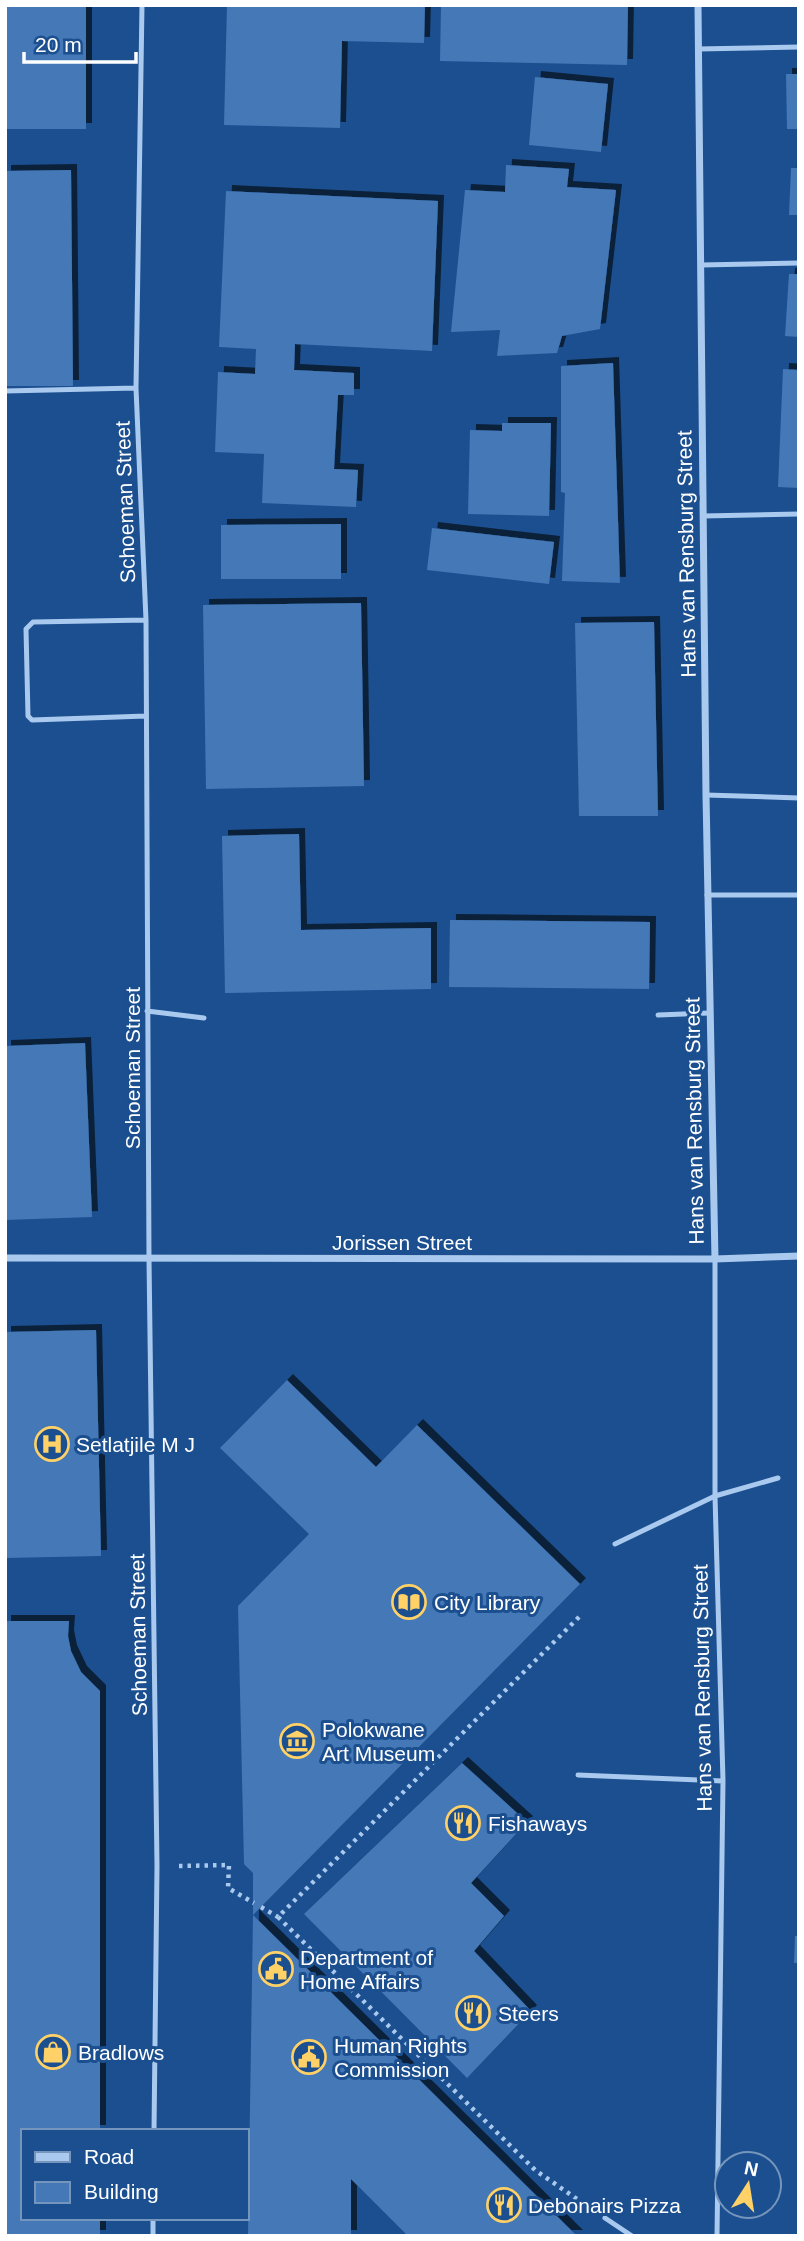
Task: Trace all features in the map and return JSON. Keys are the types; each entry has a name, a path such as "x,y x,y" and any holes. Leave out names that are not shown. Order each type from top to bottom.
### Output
{"street":[{"name":"Hans van Rensburg Street","path":"698,5 706,795 715,1259"},
{"name":"Jorissen Street","path":"5,1258 715,1259 799,1255"}],"lane":[{"name":"Schoeman Street","path":"142,5 136,388 146,620 149,1259 157,1866 154,2129"},
{"path":"698,49 799,47"},
{"path":"701,265 799,263"},
{"path":"5,391 136,388"},
{"path":"703,516 799,514"},
{"path":"146,620 33,621 26,629 28,716 32,720 146,716"},
{"path":"706,795 799,798"},
{"path":"708,895 799,895"},
{"path":"147,1011 204,1018"},
{"path":"658,1015 709,1013"},
{"name":"Hans van Rensburg Street","path":"715,1259 715,1496 723,1781 717,2236"},
{"path":"615,1544 715,1496 778,1478"},
{"path":"578,1775 723,1781"},
{"path":"605,2218 632,2236"}],"path":[{"path":"278,1917 579,1617"},
{"path":"157,1866 229,1865 228,1888 254,1903"},
{"path":"261,1907 278,1917 535,2170 605,2218"}],"building":[{"path":"5,5 86,5 86,129 5,129"},
{"path":"227,5 425,5 424,43 342,41 340,128 224,125"},
{"path":"441,5 628,5 627,65 440,61"},
{"path":"786,74 799,74 799,129 787,129"},
{"path":"535,77 608,84 601,152 529,145"},
{"path":"506,165 569,169 567,187 616,190 600,329 562,336 557,353 497,356 500,330 451,332 465,190 505,192"},
{"path":"791,168 799,168 799,215 789,215"},
{"path":"71,170 73,386 5,386 5,171"},
{"path":"226,191 438,201 432,351 295,344 294,370 354,373 354,395 338,395 334,469 358,470 356,507 262,503 264,454 215,452 218,372 255,374 256,349 219,347"},
{"path":"789,274 799,274 799,337 785,336"},
{"path":"613,363 620,583 562,581 565,493 561,492 561,366"},
{"path":"783,369 799,370 799,488 778,487"},
{"path":"502,423 551,423 549,516 468,514 470,430 502,431"},
{"path":"341,524 341,579 221,579 221,525"},
{"path":"432,528 554,542 549,584 427,570"},
{"path":"361,603 364,786 206,789 203,605"},
{"path":"654,622 658,816 579,816 575,623"},
{"path":"299,834 301,930 431,928 431,989 225,993 222,836"},
{"path":"450,920 650,922 649,989 449,987"},
{"path":"85,1043 92,1217 5,1220 5,1046"},
{"name":"Setlatjile M J","path":"96,1330 101,1556 5,1558 5,1332"},
{"path":"287,1380 376,1467 417,1425 580,1584 253,1915 253,1873 244,1864 238,1606 309,1534 220,1448"},
{"path":"5,1621 69,1621 71,1651 81,1672 100,1691 100,2129 21,2129 21,2220 100,2220 100,2236 5,2236"},
{"path":"462,1763 527,1822 471,1883 504,1916 474,1951 531,2011 467,2078 304,1914"},
{"path":"253,1915 577,2236 408,2236 351,2179 351,2236 248,2236"},
{"path":"795,1936 799,1936 799,1963 794,1963"}],"place":[{"name":"Setlatjile M J","path":"52,1444"},
{"name":"City Library","path":"409,1602"},
{"name":"Polokwane Art Museum","path":"297,1741"},
{"name":"Fishaways","path":"463,1823"},
{"name":"Department of Home Affairs","path":"276,1969"},
{"name":"Steers","path":"473,2013"},
{"name":"Bradlows","path":"53,2052"},
{"name":"Human Rights Commission","path":"309,2057"},
{"name":"Debonairs Pizza","path":"504,2205"}]}
